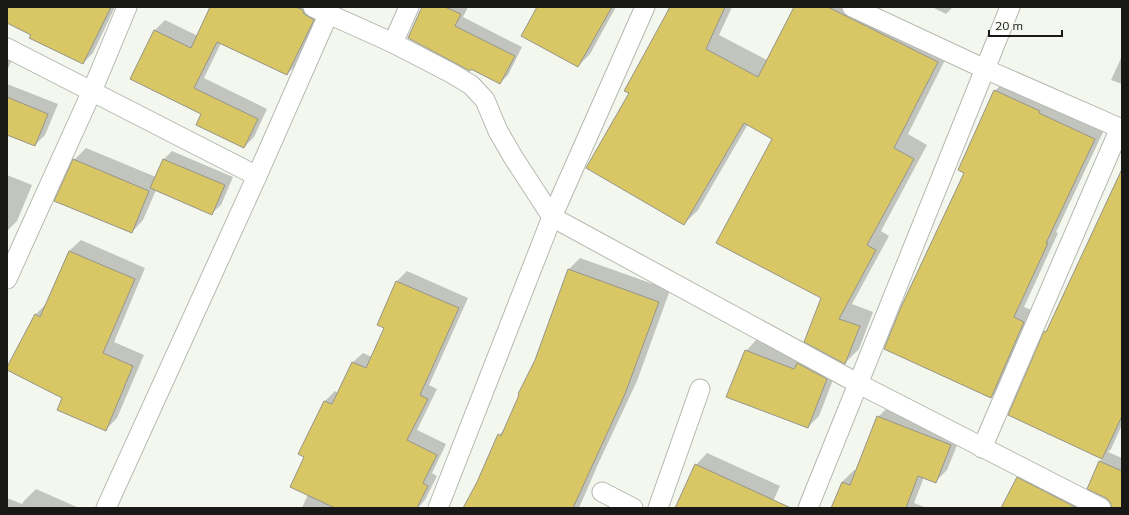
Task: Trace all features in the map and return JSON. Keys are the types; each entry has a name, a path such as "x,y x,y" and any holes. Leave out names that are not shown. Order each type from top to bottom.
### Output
{"street":[{"path":"7,279 92,91 128,7"},
{"path":"393,43 409,7"},
{"path":"438,508 552,216 645,7"},
{"path":"852,7 985,69 1121,129 982,448"},
{"path":"808,508 1010,7"},
{"path":"106,508 257,176 321,11 393,43 471,85 485,100 498,131 513,157 552,216 857,384 1101,508"},
{"path":"7,48 257,176"},
{"path":"658,508 700,389"},
{"path":"602,492 633,508"}],"building":[{"path":"7,7 111,7 83,64 29,38 31,35 7,23"},
{"path":"210,7 296,7 303,10 304,14 314,20 287,75 217,42 194,88 258,119 244,148 196,125 201,114 130,79 154,30 191,48"},
{"path":"422,7 445,7 461,14 455,26 515,56 500,84 471,69 470,71 408,38"},
{"path":"537,7 612,7 578,67 521,36"},
{"path":"670,7 725,7 706,49 758,77 794,7 828,7 938,62 894,148 914,159 867,245 876,250 839,319 860,326 845,364 804,342 821,298 716,243 772,139 744,123 684,225 586,168 629,93 624,91"},
{"path":"994,90 1095,139 1046,243 1048,243 1014,317 1024,322 991,398 884,349 901,307 964,173 958,170"},
{"path":"7,97 48,114 35,146 7,135"},
{"path":"73,159 149,191 132,233 54,201"},
{"path":"163,159 225,185 212,215 150,188"},
{"path":"1122,169 1122,416 1102,459 1008,415 1044,331 1046,332"},
{"path":"69,251 135,279 103,353 133,366 106,431 57,410 62,398 7,370 7,367 35,314 40,317"},
{"path":"568,269 659,302 625,394 573,508 463,508 477,482 498,434 501,436 519,395 518,394 535,360"},
{"path":"396,281 459,308 420,395 428,399 407,440 437,455 423,483 428,486 417,508 335,508 290,487 304,457 298,454 324,401 332,404 352,362 366,368 384,328 377,325"},
{"path":"745,350 794,369 797,363 827,379 808,428 726,397"},
{"path":"877,416 951,445 936,483 918,476 906,508 831,508 842,482 850,485"},
{"path":"1099,461 1122,471 1122,508 1112,508 1110,502 1106,498 1087,489"},
{"path":"695,464 791,508 675,508"},
{"path":"1017,477 1077,508 1001,508"}]}
